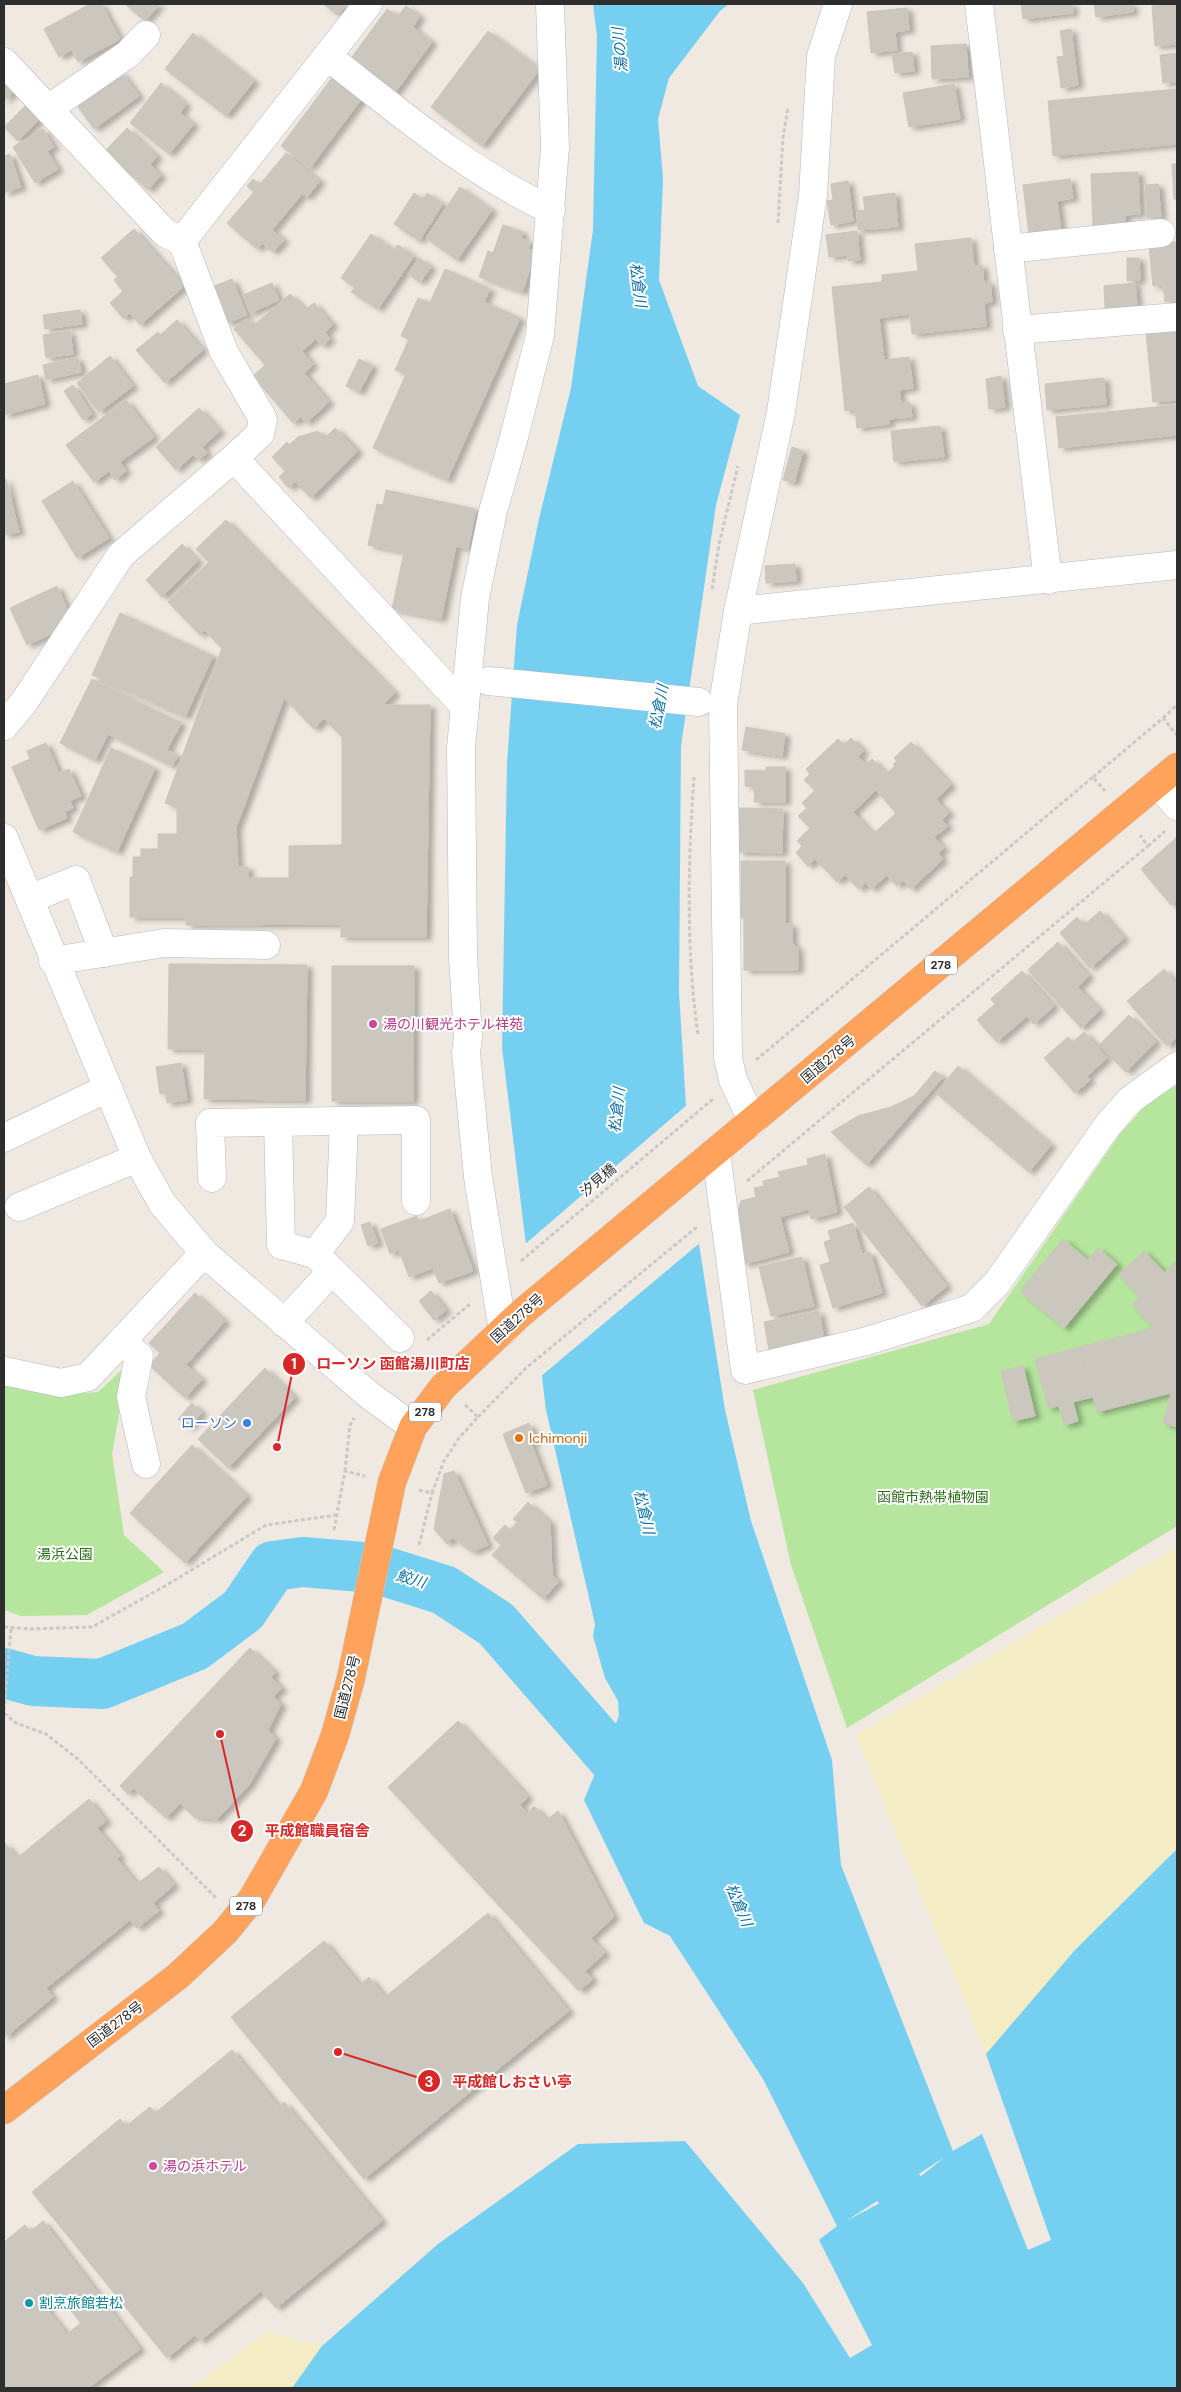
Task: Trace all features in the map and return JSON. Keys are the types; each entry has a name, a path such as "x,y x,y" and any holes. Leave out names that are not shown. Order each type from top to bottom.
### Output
{"highway":[{"name":"国道278号","path":"4,2110 178,1976 225,1932 252,1899 314,1792 351,1678 392,1482 413,1426 444,1387 511,1323 1167,775"}],"street":[{"path":"182,241 368,4"},
{"path":"511,1323 504,1276 478,1177 466,1053 468,1036 463,957 461,768 475,598 491,520 540,335 555,147 550,4"},
{"path":"753,1122 733,1080 728,1058 723,714 738,611 781,412 813,195 822,56 838,4"},
{"path":"979,4 1048,580"},
{"path":"48,109 128,54 146,34"},
{"path":"327,56 416,125 514,193 551,210"},
{"path":"4,62 165,232 182,241 224,352 263,419 260,434 121,555 24,702 4,726"},
{"path":"1008,249 1161,233"},
{"path":"1017,330 1177,317"},
{"path":"234,458 465,707"},
{"path":"738,611 1048,580 1177,564"},
{"path":"494,682 696,702"},
{"path":"1167,775 1174,817"},
{"path":"4,838 30,899 53,961 137,1158 162,1203 204,1253 284,1324 369,1395 413,1426"},
{"path":"30,899 76,880 104,953"},
{"path":"53,961 164,943 266,945"},
{"path":"709,1157 715,1210 745,1370 868,1341 972,1308 997,1283 1108,1125 1130,1100 1177,1066"},
{"path":"4,1138 108,1088"},
{"path":"212,1178 210,1123 416,1120 416,1201"},
{"path":"284,1324 323,1263 340,1221 344,1122"},
{"path":"278,1123 280,1245 323,1263 410,1342"},
{"path":"19,1207 137,1158"},
{"path":"4,1371 61,1383 88,1376 204,1253"},
{"path":"122,1341 139,1356 131,1397 146,1464"}],"path":[{"name":"汐見橋","path":"410,1342 504,1276 733,1080 1177,706"},
{"path":"1163,718 1177,735"},
{"path":"1094,777 1148,846"},
{"path":"478,1417 526,1368 1148,846 1174,817"},
{"path":"419,1545 432,1494"},
{"path":"4,1628 92,1627 166,1586 266,1525 337,1515 334,1530"},
{"path":"11,1629 4,1713 16,1723 46,1734 79,1760 236,1919"}],"green space":[{"name":"函館市熱帯植物園","path":"1177,1085 1177,1526 847,1728 791,1565 753,1390 989,1324 1120,1134 1146,1105"},
{"name":"湯浜公園","path":"128,1364 112,1454 124,1535 164,1572 87,1615 21,1616 4,1610 4,1382 57,1395 98,1392"}],"sand":[{"path":"1177,1547 1177,1849 1075,1950 986,2054 856,1735"},
{"path":"267,2332 322,2346 292,2388 191,2388"}],"water":[{"name":"湯の川","path":"593,4 729,4 720,11 669,78 658,119 663,178 659,280 698,386 740,415 716,505 681,746 679,992 686,1106 698,1238 725,1410 751,1521 832,1760 841,1865 953,2151 982,2134 1028,2250 1051,2240 986,2054 1075,1950 1177,1849 1177,2388 292,2388 322,2346 438,2244 578,2144 685,2141 803,2283 850,2358 872,2345 819,2240 837,2226 763,2079 670,1936 644,1923 584,1800 619,1716 618,1701 605,1678 593,1636 595,1624 546,1410 502,1047 507,763 517,625 539,519 571,388 593,230 597,36","holes":["945,2157 901,2192 846,2221"]}],"pier":[{"path":"688,1104 701,1242 540,1377 524,1245"}],"building":[{"path":"90,4 101,4 120,39 78,62 72,50 59,57 44,29"},
{"path":"125,4 160,4 145,21"},
{"path":"323,4 347,4 338,15"},
{"path":"1021,4 1072,4 1073,13 1023,19"},
{"path":"1094,4 1132,4 1133,12 1096,17"},
{"path":"1177,4 1177,44 1155,46 1152,6"},
{"path":"406,6 420,16 413,27 432,42 394,94 349,61 387,9 398,16"},
{"path":"907,8 909,30 895,32 897,50 871,53 867,12"},
{"path":"1071,29 1078,85 1061,88 1057,57 1064,56 1060,31"},
{"path":"488,31 540,69 482,146 431,107"},
{"path":"193,33 254,81 226,116 165,69"},
{"path":"966,44 968,77 932,79 931,46"},
{"path":"912,52 914,71 895,73 892,54"},
{"path":"1177,53 1177,82 1163,83 1160,55"},
{"path":"121,72 139,96 94,129 76,104"},
{"path":"334,75 363,97 310,168 281,146"},
{"path":"4,80 15,90 4,101"},
{"path":"161,83 186,104 180,113 194,124 169,154 130,123"},
{"path":"954,84 960,119 909,127 903,93"},
{"path":"1177,89 1177,144 1053,156 1048,101"},
{"path":"25,106 39,120 18,141 4,127"},
{"path":"127,128 157,156 150,165 161,175 148,190 105,151"},
{"path":"43,129 54,147 47,151 58,169 35,183 13,147"},
{"path":"286,153 320,181 307,197 302,194 272,230 284,240 273,252 262,243 257,249 227,223 254,192 247,186 253,179 260,184"},
{"path":"10,154 21,187 4,193 4,156"},
{"path":"1172,164 1177,164 1177,199 1174,199"},
{"path":"1138,172 1140,214 1125,215 1125,226 1093,227 1091,174"},
{"path":"1070,179 1073,198 1057,201 1061,230 1029,234 1023,185"},
{"path":"848,181 853,221 831,225 827,201 833,200 831,184"},
{"path":"1158,184 1161,217 1147,218 1145,185"},
{"path":"460,187 492,210 457,260 426,238"},
{"path":"414,193 423,199 427,193 443,204 419,241 394,224"},
{"path":"895,193 898,227 858,230 857,211 865,210 863,197"},
{"path":"503,225 523,232 521,238 530,242 528,249 536,252 522,292 479,277 488,251 493,253"},
{"path":"134,229 184,286 140,325 130,313 124,319 110,303 123,291 114,280 118,277 101,258"},
{"path":"857,231 860,260 848,261 848,255 829,257 826,235"},
{"path":"371,234 394,250 398,245 414,256 378,309 351,292 355,287 341,278"},
{"path":"971,238 974,266 982,265 984,283 990,282 992,302 984,303 986,326 912,334 910,314 879,318 884,360 909,357 913,388 899,390 901,403 910,403 912,417 889,419 889,424 857,428 855,410 845,411 832,287 882,282 882,275 918,271 915,244"},
{"path":"1177,242 1177,301 1165,302 1163,285 1153,286 1149,245"},
{"path":"419,258 431,267 420,282 408,274"},
{"path":"1127,258 1139,258 1140,280 1127,281"},
{"path":"445,269 490,289 484,302 520,318 447,480 373,448 406,374 395,370 409,339 401,336 418,298 430,303"},
{"path":"232,279 247,315 227,323 212,287"},
{"path":"272,283 279,300 250,313 243,295"},
{"path":"1135,283 1137,305 1105,308 1104,286"},
{"path":"290,294 305,310 314,303 333,325 325,332 330,339 322,346 316,339 302,351 313,365 304,373 329,402 306,423 301,417 293,423 253,376 265,365 234,329 247,318 253,326"},
{"path":"80,310 82,324 45,329 43,315"},
{"path":"177,320 203,350 165,383 136,350 158,332 160,335"},
{"path":"1177,330 1177,400 1153,402 1146,333"},
{"path":"70,331 73,354 46,358 43,335"},
{"path":"110,356 133,386 99,412 77,383"},
{"path":"78,358 81,372 46,380 43,365"},
{"path":"359,359 373,366 359,392 346,386"},
{"path":"38,375 45,404 4,415 4,384"},
{"path":"1001,376 1005,407 989,409 986,379"},
{"path":"1104,378 1106,404 1047,410 1045,384"},
{"path":"73,385 92,414 83,420 64,391"},
{"path":"126,400 154,437 120,462 126,471 115,480 109,471 94,482 66,445"},
{"path":"1177,405 1177,435 1059,448 1056,417"},
{"path":"199,408 220,431 202,447 207,453 198,460 193,455 176,470 156,447"},
{"path":"940,426 944,457 894,462 891,431"},
{"path":"335,428 358,451 311,498 295,482 289,488 279,477 285,471 272,457 287,442 289,445 298,437 318,431 325,438"},
{"path":"792,447 803,451 794,483 783,480"},
{"path":"6,479 19,532 4,535 4,480"},
{"path":"73,481 109,538 77,558 42,501"},
{"path":"386,490 476,509 468,549 456,546 441,619 392,609 404,552 368,545 377,504 383,505"},
{"path":"226,520 395,693 383,705 430,705 426,937 341,937 341,924 186,925 186,917 130,917 130,877 133,877 133,857 141,857 141,849 158,849 158,834 177,834 177,807 165,803 222,648 204,630 200,635 168,602 209,562 196,549","holes":["284,698 314,729 324,719 342,737 342,845 289,846 289,878 248,878 248,867 238,867 236,828"]},
{"path":"182,544 198,561 162,597 146,580"},
{"path":"795,564 796,581 766,583 765,566"},
{"path":"57,586 70,616 62,619 66,627 27,645 10,608"},
{"path":"120,613 213,656 185,717 92,675"},
{"path":"92,679 181,723 167,750 178,755 172,766 108,734 95,760 60,743"},
{"path":"746,727 785,734 782,756 742,750"},
{"path":"851,738 864,751 858,756 866,765 872,759 886,774 895,766 893,764 897,761 894,758 911,742 951,785 936,799 949,813 942,820 948,826 934,837 944,848 938,853 943,859 911,889 903,881 897,886 887,875 871,889 866,883 859,889 845,875 837,882 815,859 808,866 796,853 802,846 797,841 810,828 798,816 807,808 802,803 815,790 804,780 810,774 806,769 838,739 844,745","holes":["876,790 896,813 873,834 853,812"]},
{"path":"46,743 59,773 69,769 81,796 70,801 73,808 65,812 67,818 39,830 12,767 30,759 27,751"},
{"path":"111,748 155,768 117,852 73,832"},
{"path":"766,767 785,767 785,802 754,802 755,787 745,786 745,770 766,771"},
{"path":"739,808 783,809 782,853 738,852"},
{"path":"1177,837 1177,900 1171,905 1141,869"},
{"path":"741,861 785,861 785,924 792,924 792,942 798,949 798,970 744,970 744,918 741,918"},
{"path":"1100,911 1124,938 1090,968 1060,933 1077,917 1084,925"},
{"path":"1058,942 1089,976 1078,987 1100,1010 1081,1028 1028,970"},
{"path":"169,964 307,965 305,1100 204,1099 205,1049 168,1049"},
{"path":"332,966 414,966 413,1101 332,1101"},
{"path":"1164,969 1177,984 1177,1037 1167,1046 1127,1001"},
{"path":"1022,971 1054,1006 1034,1024 1027,1016 997,1042 977,1020 995,1004 991,999"},
{"path":"1129,1015 1156,1042 1126,1072 1099,1045"},
{"path":"1084,1032 1107,1058 1087,1076 1090,1080 1075,1093 1044,1058 1068,1037 1073,1042"},
{"path":"181,1063 187,1100 167,1103 166,1093 160,1094 156,1067"},
{"path":"958,1066 1051,1145 1029,1172 936,1093"},
{"path":"935,1071 943,1077 866,1165 831,1132 858,1116 891,1107 914,1096"},
{"path":"825,1154 837,1212 811,1219 809,1209 780,1217 789,1252 744,1264 734,1224 741,1201 756,1197 754,1188 764,1186 763,1181 780,1177 778,1172 808,1165 807,1159"},
{"path":"869,1187 947,1286 922,1306 844,1207"},
{"path":"450,1209 473,1271 439,1283 433,1268 409,1277 399,1250 390,1254 381,1229 417,1216 419,1221"},
{"path":"370,1222 378,1243 368,1246 361,1225"},
{"path":"853,1223 862,1254 870,1252 882,1293 833,1308 820,1265 830,1262 824,1242 831,1240 828,1231"},
{"path":"1063,1239 1088,1260 1098,1248 1117,1264 1064,1328 1020,1291"},
{"path":"1144,1251 1165,1273 1140,1297 1119,1275"},
{"path":"802,1257 814,1306 771,1316 759,1267"},
{"path":"1177,1260 1177,1427 1163,1423 1171,1393 1097,1412 1080,1347 1154,1328 1132,1305"},
{"path":"431,1291 446,1310 434,1320 419,1301"},
{"path":"195,1293 225,1321 186,1365 202,1379 185,1398 149,1365 160,1353 149,1343"},
{"path":"819,1311 824,1339 769,1350 764,1322"},
{"path":"1080,1347 1093,1397 1073,1402 1078,1421 1064,1425 1059,1406 1048,1408 1035,1359"},
{"path":"1023,1366 1035,1416 1013,1421 1001,1371"},
{"path":"265,1368 295,1397 228,1468 198,1439"},
{"path":"192,1403 202,1412 189,1428 178,1419"},
{"path":"529,1423 536,1441 531,1443 547,1485 526,1493 503,1434"},
{"path":"192,1445 247,1496 185,1563 130,1513"},
{"path":"454,1471 488,1545 472,1552 453,1538 447,1544 434,1529 444,1474"},
{"path":"528,1502 550,1522 552,1575 559,1581 543,1599 492,1555 501,1545 493,1538 505,1525 510,1530 517,1522 513,1519"},
{"path":"250,1648 275,1672 271,1677 282,1688 273,1697 281,1704 268,1730 276,1738 249,1785 217,1819 194,1817 180,1803 166,1818 133,1788 128,1794 120,1786"},
{"path":"458,1721 528,1797 520,1805 528,1813 534,1806 547,1820 558,1811 614,1917 591,1938 605,1953 585,1971 593,1979 579,1991 388,1787"},
{"path":"89,1799 106,1821 97,1828 120,1856 117,1859 137,1884 159,1867 174,1885 153,1903 159,1911 137,1928 130,1920 46,1988 53,1997 4,2038 4,1842 17,1858"},
{"path":"488,1913 569,2011 364,2179 231,2017 324,1941 360,1985 369,1977 385,1997"},
{"path":"232,2050 279,2107 284,2102 382,2221 276,2308 261,2291 200,2341 195,2335 167,2358 32,2192 120,2119 126,2126 150,2107 155,2113"},
{"name":"割烹旅館若松","path":"43,2221 140,2349 88,2388 4,2388 4,2242 25,2225 30,2232","holes":["60,2297 81,2323 67,2334 46,2308"]}],"waterway":[{"name":"鮫川","path":"4,1673 33,1681 102,1684 195,1646 243,1610 273,1566 303,1562 374,1568 444,1590 496,1624 650,1801"},
{"name":"松倉川","path":"862,2127 901,2192"}],"place":[{"name":"湯の川観光ホテル祥苑","path":"373,1024"},
{"name":"ローソン","path":"247,1423"},
{"name":"Ichimonji","path":"519,1438"},
{"name":"ローソン 函館湯川町店","path":"277,1447"},
{"name":"平成館職員宿舎","path":"220,1734"},
{"name":"平成館しおさい亭","path":"338,2052"},
{"name":"湯の浜ホテル","path":"153,2166"},
{"name":"割烹旅館若松","path":"29,2303"}]}
